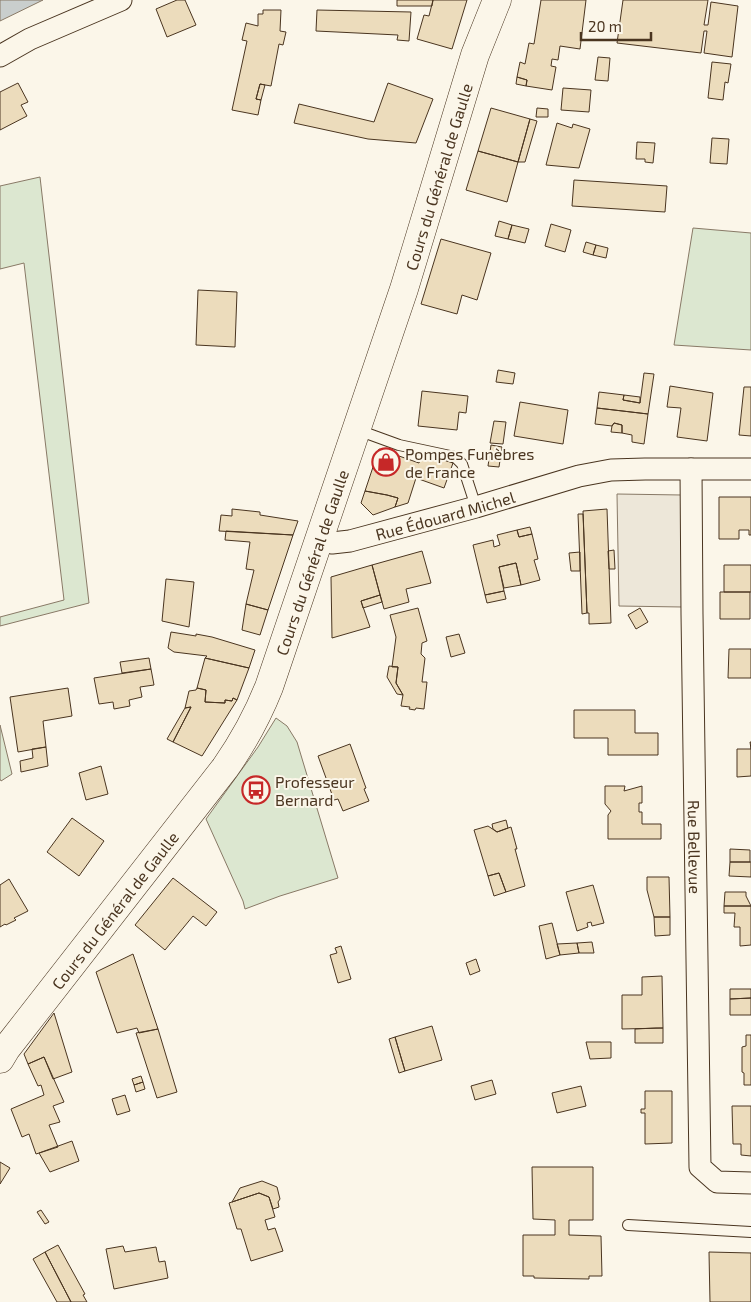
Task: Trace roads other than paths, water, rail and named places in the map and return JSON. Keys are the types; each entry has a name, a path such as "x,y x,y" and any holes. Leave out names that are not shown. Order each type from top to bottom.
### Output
{"main road":[{"name":"Cours du Général de Gaulle","path":"0,1059 182,824 250,730 266,695 404,290 475,55 497,0"}],"street":[{"path":"0,56 30,39 120,0"},
{"name":"Rue Édouard Michel","path":"318,540 332,543 350,541 476,507 579,476 611,470 645,468 751,469"},
{"name":"Rue Bellevue","path":"691,469 700,1167 716,1182 751,1183"}],"lane":[{"path":"355,431 399,445 455,457 462,464 476,507"},
{"path":"628,1225 751,1232"}],"place":[{"name":"Pompes Funèbres de France","path":"386,462"},
{"name":"Professeur Bernard","path":"256,790"}]}
